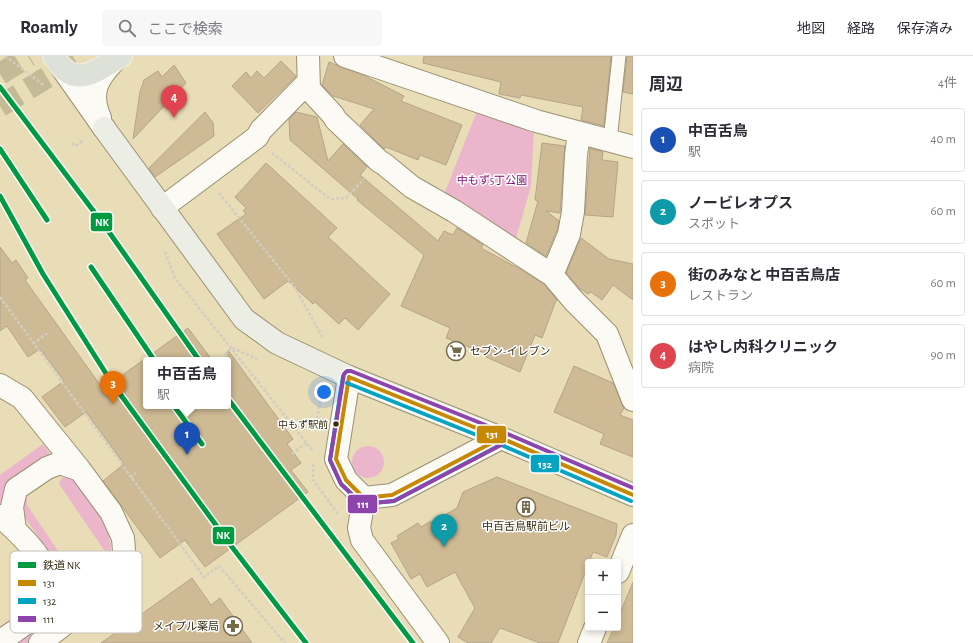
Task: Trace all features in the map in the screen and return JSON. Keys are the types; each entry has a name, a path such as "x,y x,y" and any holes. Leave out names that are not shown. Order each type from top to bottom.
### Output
{"main road":[{"path":"55,58 69,74 82,76 118,58"}],"street":[{"path":"308,56 309,89 336,120 379,161 412,187 454,211 552,275 574,301 607,334 633,400"},
{"path":"345,56 380,62 536,121 633,147"},
{"path":"55,58 94,131 162,208 244,319 277,343 349,376 501,438 633,495"},
{"path":"94,131 99,117 95,104 96,89 103,72 118,58"},
{"path":"162,208 257,136 261,130 308,82"},
{"path":"552,275 569,234 572,219 576,155 579,133"},
{"path":"349,376 336,459 346,480 364,498 392,496 501,438"},
{"path":"0,385 22,398 80,470 111,512 123,538 124,551"},
{"path":"33,551 8,523 16,489 47,468 60,464 80,470"},
{"path":"364,498 359,528 362,540 438,643"},
{"path":"621,565 633,536"},
{"path":"589,643 594,631"},
{"path":"0,641 11,633"},
{"path":"40,643 53,633"}],"lane":[{"path":"610,141 619,56"}],"path":[{"path":"5,56 49,90"},
{"path":"72,143 75,146 94,131"},
{"path":"257,136 275,156 330,200 346,198 379,161"},
{"path":"84,140 88,146"},
{"path":"205,176 294,286 324,340"},
{"path":"164,248 175,278 313,450 313,480 338,514"},
{"path":"0,296 33,344 204,577 219,566 285,643"},
{"path":"0,304 3,301"},
{"path":"33,344 46,334 48,336"},
{"path":"226,357 224,354 232,348"},
{"path":"292,454 307,442"},
{"path":"131,478 136,473"}],"green space":[{"name":"中もず5丁公園","path":"477,111 534,130 531,186 516,238 443,197"},
{"path":"43,444 52,457 2,506 0,502 0,475"},
{"path":"365,446 371,446 381,453 384,462 383,468 377,475 371,478 365,478 355,471 352,465 352,459 359,449"},
{"path":"67,475 75,477 98,512 108,532 111,551 105,551 59,484 61,479"},
{"path":"30,491 27,497 27,505 58,551 48,551 19,509 19,499"},
{"path":"29,633 42,633 29,643 17,643"}],"building":[{"path":"424,56 611,56 604,126 581,120 583,107 521,95 520,98 499,94 501,82 423,63"},
{"path":"627,56 633,56 633,94 623,92"},
{"path":"281,61 296,76 258,113 232,86 246,72 251,78 257,71 264,78"},
{"path":"329,62 365,76 404,96 401,101 462,125 446,165 420,155 418,160 386,147 384,149 360,125 374,109 333,96 322,85"},
{"path":"174,65 186,83 133,139 140,92 144,80 158,71 162,77"},
{"path":"205,112 213,123 214,136 155,177 149,168"},
{"path":"296,112 317,117 328,161 343,144 367,167 360,175 438,241 444,231 453,235 457,228 483,245 481,248 544,284 557,300 542,338 535,335 520,372 486,357 487,354 446,338 450,328 401,306 424,255 357,200 358,199 290,140 289,119"},
{"path":"542,143 565,146 560,213 546,211 559,221 557,230 546,256 526,243 538,201 535,200"},
{"path":"590,148 603,152 602,160 618,162 613,217 585,215"},
{"path":"266,163 337,228 328,237 390,294 358,330 345,318 339,324 315,302 313,304 288,281 264,299 217,234 246,214 243,211 246,208 235,197"},
{"path":"581,238 609,259 633,264 633,300 613,285 602,300 591,292 588,294 579,288 566,273"},
{"path":"0,247 12,263 16,260 28,278 25,280 103,389 143,360 143,409 231,409 231,357 228,357 228,350 293,439 287,444 301,463 291,470 308,492 205,567 185,540 160,558 103,481 124,464 86,412 65,427 42,397 64,381 40,349 28,357 7,326 0,331"},
{"path":"188,328 210,357 148,357"},
{"path":"574,366 613,383 624,408 620,415 633,420 633,457 600,444 604,434 554,412"},
{"path":"497,477 617,524 616,535 607,557 593,552 590,559 585,559 585,573 558,643 540,643 500,628 491,643 468,643 458,637 475,608 455,572 427,587 420,574 411,579 391,543 399,539 397,536 418,523 421,527 457,508 463,492"},
{"path":"192,578 211,605 220,598 252,643 101,643 115,633 142,633 142,614"},
{"path":"633,582 633,643 607,643 613,631 621,631 621,611"}],"tunnel":[{"path":"0,74 29,56"},
{"path":"0,106 82,56"}],"rail line":[{"name":"NK","path":"0,87 104,225 197,357"},
{"name":"NK","path":"0,149 47,220"},
{"name":"NK","path":"0,196 43,274 112,383 232,547 306,643"},
{"name":"NK","path":"91,267 152,357"},
{"name":"NK","path":"231,403 413,643"},
{"name":"NK","path":"176,409 202,444"}],"transit line":[{"name":"111","path":"501,445 394,501 362,504 341,484 330,460 344,374 347,371 351,371 503,432 633,488"},
{"name":"132","path":"343,376 330,460 341,484 362,504 394,501 504,443"},
{"name":"131","path":"349,377 501,438 633,495"},
{"name":"131","path":"349,377 336,459 346,480 364,498 392,495 501,438"},
{"name":"132","path":"347,383 499,444 631,501"}],"place":[{"name":"はやし内科クリニック","path":"174,118"},
{"name":"セブン-イレブン","path":"456,351"},
{"name":"街のみなと 中百舌鳥店","path":"113,404"},
{"name":"中もず駅前","path":"336,424"},
{"name":"中百舌鳥","path":"187,455"},
{"name":"中百舌鳥駅前ビル","path":"526,507"},
{"name":"ノービレオプス","path":"444,547"},
{"name":"メイプル薬局","path":"233,626"}]}
